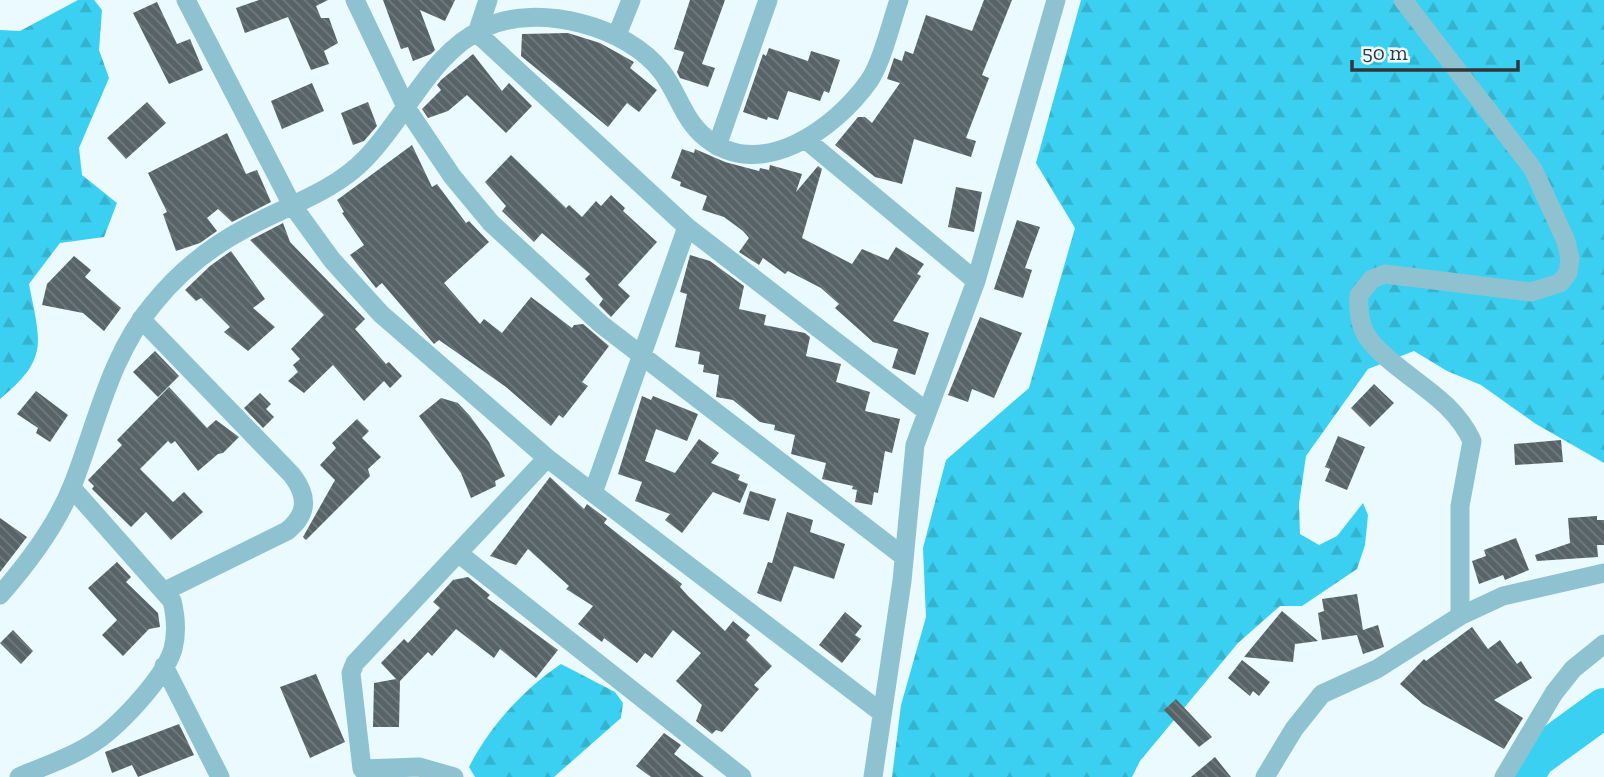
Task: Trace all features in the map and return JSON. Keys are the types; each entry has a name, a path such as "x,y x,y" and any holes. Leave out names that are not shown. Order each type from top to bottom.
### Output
{"street":[{"path":"187,0 292,205 332,260 381,314 547,458 882,713"},
{"path":"355,0 407,109 452,176 491,223 602,325 903,556"},
{"path":"477,33 488,0"},
{"path":"617,36 631,0"},
{"path":"718,146 768,0"},
{"path":"0,595 39,546 72,488 100,403 127,342 141,319 176,280 215,246 346,176 366,159 407,109 427,77 450,51 477,33 504,22 565,19 617,36 641,49 663,72 687,117 704,137 740,155 758,155 795,145 805,139 831,120 870,80 899,0"},
{"path":"873,777 915,445 976,281 1056,0"},
{"path":"1403,0 1533,169 1566,241 1570,259 1568,273 1560,283 1531,292 1385,274 1372,279 1359,295 1360,322 1370,342 1453,410 1472,441 1460,506 1460,616"},
{"path":"477,33 688,227 926,411"},
{"path":"805,139 976,281"},
{"path":"593,493 640,354 688,227"},
{"path":"141,319 292,475 304,500 304,511 287,531 165,591"},
{"path":"454,777 419,767 355,773 350,686 355,663 547,458"},
{"path":"19,777 88,747 108,732 164,666 173,648 176,617 172,601 72,488"},
{"path":"458,553 742,777"},
{"path":"1265,777 1311,704 1322,694 1377,668 1460,616 1517,592 1604,573"},
{"path":"1504,777 1566,677 1604,645"},
{"path":"164,666 220,777"}],"green space":[{"path":"78,0 94,0 102,10 99,50 109,78 79,148 82,175 117,203 104,237 60,243 29,284 38,335 34,360 16,385 0,399 0,30 20,31"},
{"path":"1081,0 1604,0 1604,463 1536,424 1481,385 1447,371 1414,351 1368,369 1306,456 1299,504 1300,534 1319,545 1337,536 1363,503 1368,515 1365,545 1357,569 1302,606 1280,606 1238,643 1140,761 1132,777 892,777 901,705 926,617 923,548 946,460 1029,388 1075,228 1036,163"},
{"path":"561,664 615,692 623,703 621,718 554,777 475,777 469,767 497,723 534,685"}],"building":[{"path":"259,0 328,0 316,6 321,18 329,18 338,43 324,51 329,64 311,70 288,17 245,33 236,8"},
{"path":"383,0 455,0 445,21 420,10 435,50 431,54 413,61 408,47 401,49"},
{"path":"690,0 725,0 702,64 715,68 708,87 680,78 677,72 684,52 674,49"},
{"path":"984,0 1012,0 982,75 989,78 966,138 976,141 971,157 914,139 902,184 875,177 835,145 858,117 865,117 872,123 900,83 887,79 894,58 902,61 905,51 913,54 926,15 972,31"},
{"path":"157,2 177,44 190,39 203,70 169,84 133,13"},
{"path":"568,33 600,43 634,62 630,68 657,90 639,112 627,103 608,127 521,56 522,34"},
{"path":"769,48 808,61 811,51 840,60 829,93 824,91 820,101 788,91 778,120 768,117 767,120 743,112 763,54 766,56"},
{"path":"473,54 502,91 509,83 532,106 506,133 467,95 448,111 428,118 422,109 441,90 437,85 441,80"},
{"path":"312,83 324,111 282,129 271,101"},
{"path":"147,102 166,123 126,159 107,138"},
{"path":"368,102 377,126 364,141 353,145 341,113"},
{"path":"227,133 246,174 257,170 271,202 232,222 218,209 207,218 217,231 200,243 176,251 163,214 167,212 148,173"},
{"path":"412,145 432,187 437,184 466,223 469,221 489,242 444,283 480,324 484,319 502,333 531,297 572,328 574,325 583,324 609,346 582,382 588,386 563,418 559,415 551,426 506,387 439,340 434,344 382,283 376,288 350,255 364,245 342,213 344,212 337,200"},
{"path":"682,149 694,153 695,149 725,162 759,171 760,168 769,170 770,165 802,174 796,192 818,166 822,169 802,238 852,264 862,249 888,260 896,247 924,264 917,274 921,276 893,321 929,333 915,375 892,368 898,349 873,342 835,308 839,304 821,288 788,271 785,274 763,258 759,265 739,252 749,238 743,231 724,217 702,210 707,196 680,186 681,182 671,178"},
{"path":"511,155 566,208 569,205 582,217 596,201 601,206 611,195 625,208 623,211 657,242 618,285 630,296 611,317 599,305 603,299 585,279 590,274 542,233 534,242 502,211 506,206 485,182"},
{"path":"956,187 982,192 974,232 948,227"},
{"path":"1017,220 1040,227 1025,268 1032,270 1023,298 994,289"},
{"path":"283,223 290,242 365,319 355,329 386,364 389,362 402,376 390,388 384,381 364,401 333,365 304,393 288,381 298,372 293,365 300,359 291,349 324,315 250,240"},
{"path":"231,251 265,299 253,308 275,327 248,351 224,332 230,327 201,298 196,301 185,290 210,266"},
{"path":"690,255 710,261 744,286 739,309 766,315 764,325 805,333 810,337 806,356 841,364 836,382 870,392 865,411 900,419 892,453 885,451 878,493 874,492 872,505 855,502 857,490 852,489 853,486 822,479 826,463 791,454 795,435 774,430 775,425 760,422 733,400 716,397 719,375 703,372 704,365 698,364 700,352 675,347 687,294 680,292"},
{"path":"74,256 91,270 85,277 121,308 104,331 83,313 42,305 47,284"},
{"path":"980,317 1022,333 994,398 972,389 968,402 948,395"},
{"path":"155,351 179,376 158,397 133,372"},
{"path":"1374,384 1394,403 1370,427 1351,408"},
{"path":"169,387 207,428 216,420 239,437 223,453 218,454 198,471 175,441 171,444 168,441 140,469 173,502 184,492 203,512 171,540 146,512 131,527 92,489 94,486 88,480 122,445 117,440"},
{"path":"36,391 68,415 50,442 36,433 38,428 17,414"},
{"path":"260,393 271,404 266,409 274,417 263,428 244,408"},
{"path":"642,396 651,400 653,396 698,414 687,441 656,429 645,461 675,473 699,439 719,453 711,463 740,475 738,480 748,484 740,503 713,492 682,533 665,520 670,514 635,501 642,482 618,474"},
{"path":"441,398 458,403 470,416 489,442 505,476 495,481 496,486 471,498 461,473 419,416"},
{"path":"357,419 369,431 362,438 381,457 368,469 370,476 306,540 303,537 335,480 320,465 336,448 332,443"},
{"path":"1338,436 1365,447 1347,490 1325,481 1330,469 1325,467"},
{"path":"1561,440 1563,462 1515,465 1514,444"},
{"path":"550,477 584,509 587,504 607,519 604,523 682,584 680,587 688,596 725,631 733,621 750,635 746,640 772,666 754,685 759,689 722,732 716,730 712,734 696,721 702,705 676,681 701,653 673,630 652,658 645,653 637,663 604,638 602,642 578,624 593,606 566,589 569,586 528,549 516,565 490,556"},
{"path":"750,491 776,499 769,521 743,514"},
{"path":"787,512 813,520 810,532 845,544 834,579 794,566 781,602 757,593 768,562 772,563"},
{"path":"1597,516 1597,520 1604,520 1604,545 1597,545 1598,557 1537,561 1535,555 1570,543 1568,518"},
{"path":"0,518 27,537 0,572"},
{"path":"1516,538 1529,570 1505,580 1503,575 1479,584 1472,561 1486,556 1484,550"},
{"path":"117,562 131,577 126,582 158,613 160,627 149,629 123,656 102,635 117,620 88,588"},
{"path":"468,577 490,595 487,598 558,650 536,678 500,649 494,658 456,629 432,656 428,652 400,681 399,727 373,727 374,683 396,679 381,663 404,639 408,643 440,608 433,602 453,580"},
{"path":"1357,594 1363,630 1378,625 1384,647 1363,654 1357,635 1322,640 1318,613 1324,611 1322,599"},
{"path":"1282,611 1318,641 1295,644 1293,662 1244,657"},
{"path":"845,612 862,626 855,635 861,639 842,663 819,645"},
{"path":"1472,627 1488,649 1500,640 1517,664 1521,661 1532,678 1494,700 1523,718 1504,749 1423,704 1400,684 1424,659 1426,661"},
{"path":"13,630 33,651 21,664 0,643"},
{"path":"1242,660 1270,682 1259,696 1253,691 1250,696 1228,678"},
{"path":"316,674 345,742 310,758 280,687"},
{"path":"1176,699 1212,737 1199,747 1164,710"},
{"path":"179,724 194,755 138,777 132,765 112,773 105,752"},
{"path":"664,733 681,745 674,754 704,777 651,777 636,766"},
{"path":"1215,757 1231,777 1191,777"}],"waterway":[{"path":"1524,777 1535,758 1604,708"}]}
